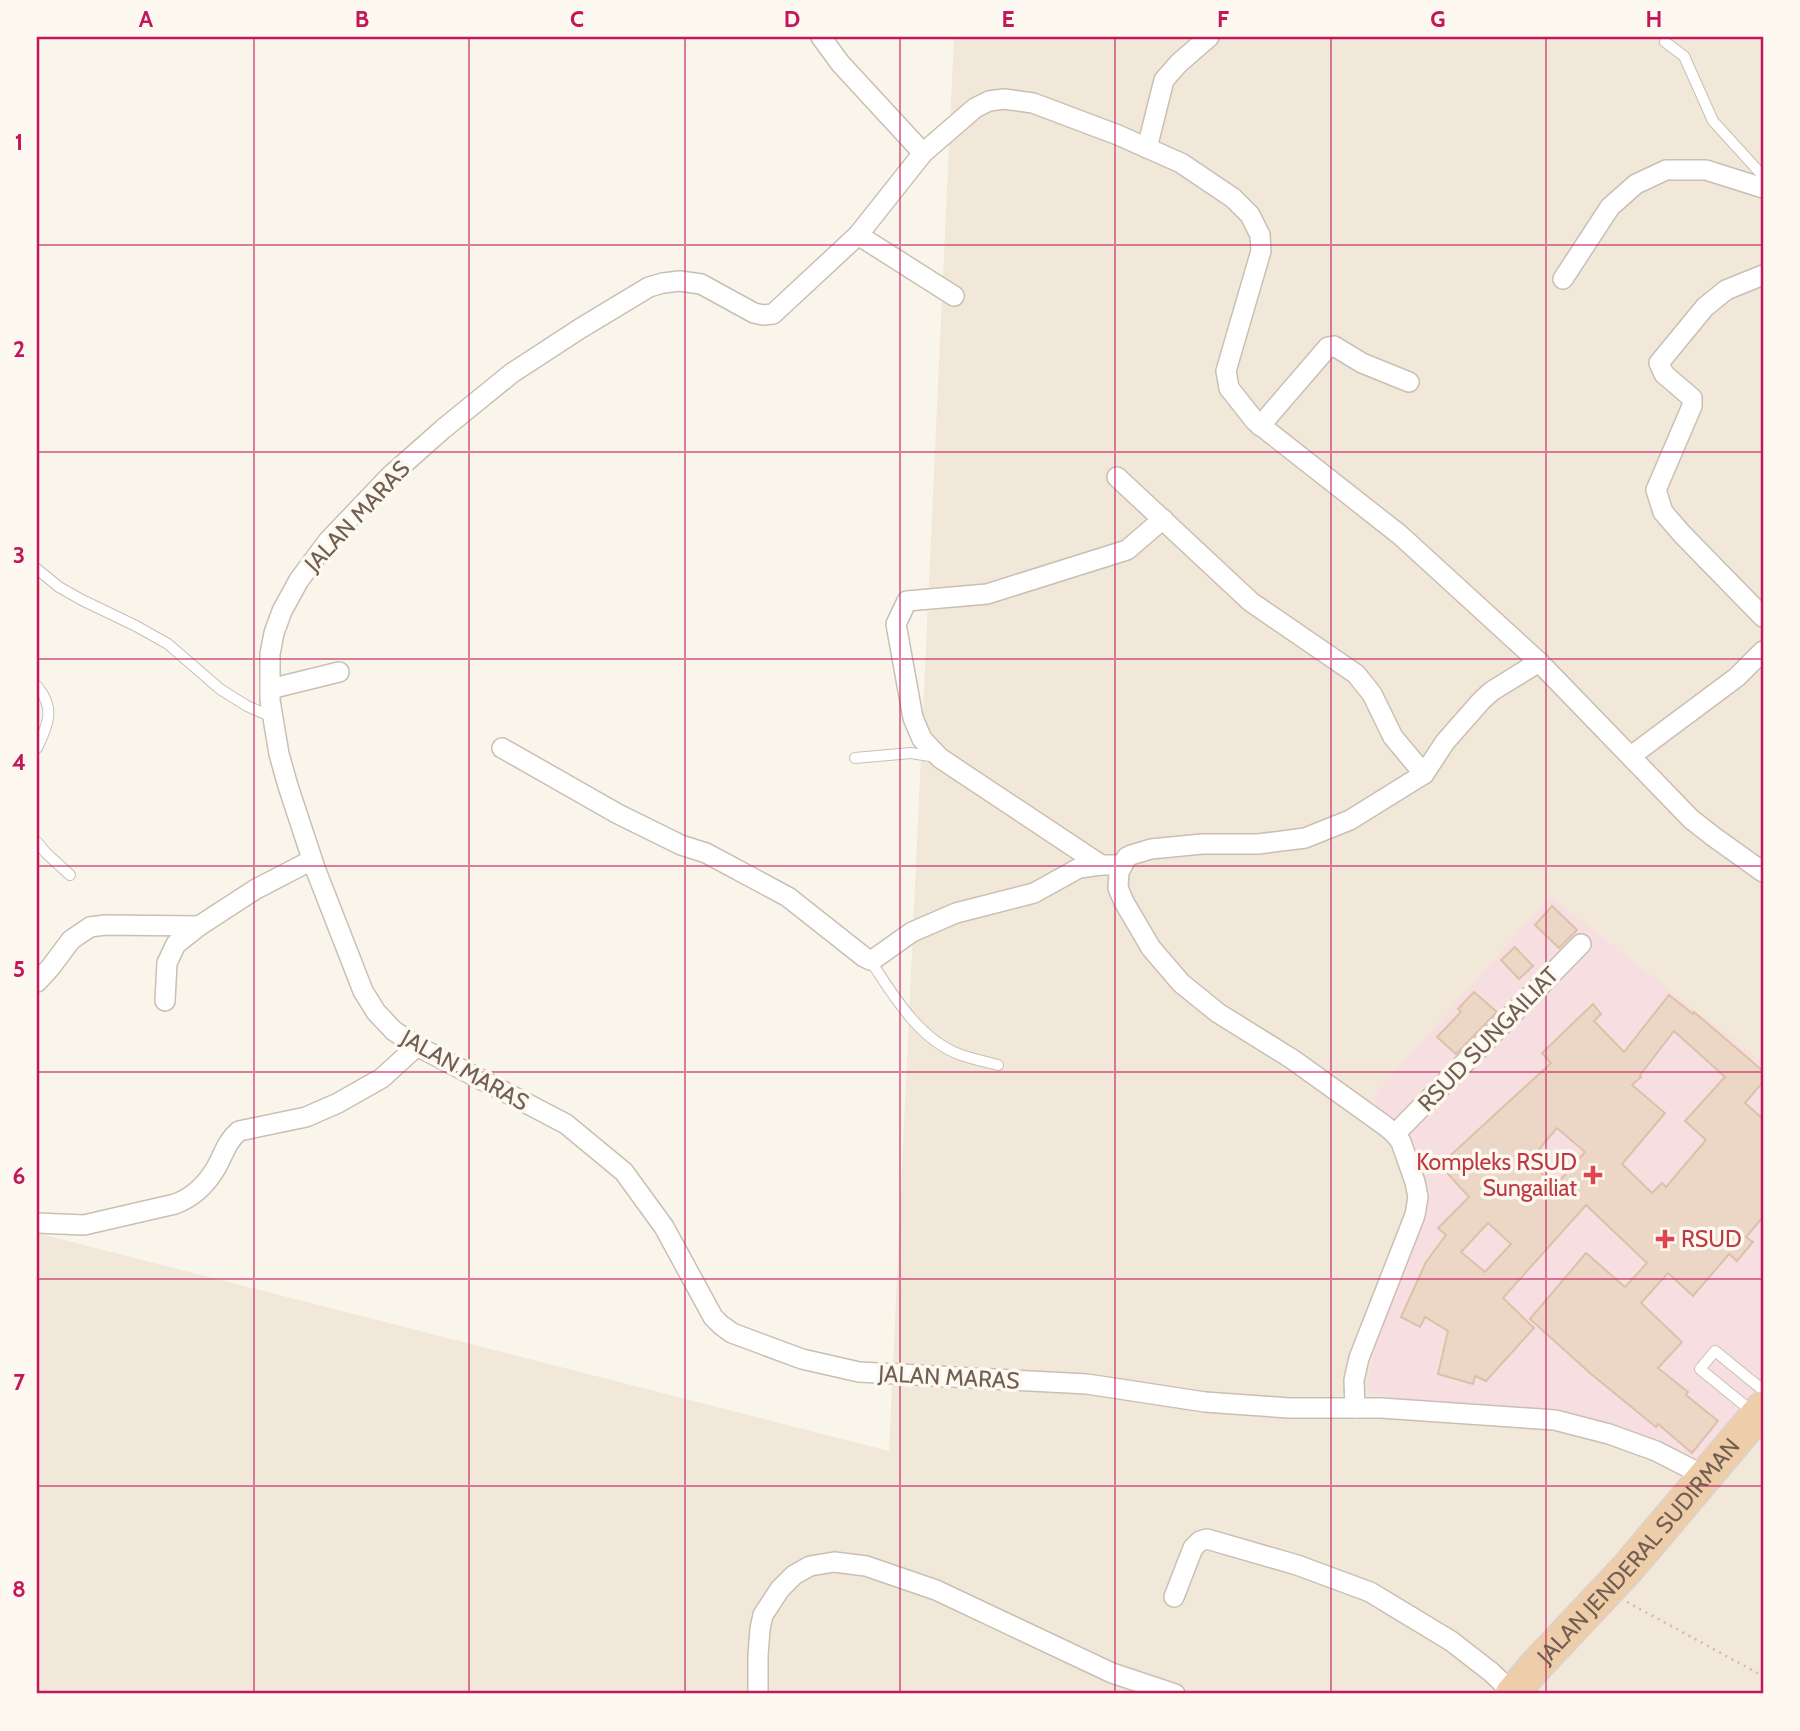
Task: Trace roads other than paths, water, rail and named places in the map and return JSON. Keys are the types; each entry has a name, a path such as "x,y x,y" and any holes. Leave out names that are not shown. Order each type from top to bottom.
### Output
{"highway":[{"name":"JALAN JENDERAL SUDIRMAN","path":"1519,1694 1533,1669 1627,1569 1705,1476 1762,1414"},
{"name":"JALAN JENDERAL SUDIRMAN","path":"1519,1694 1619,1598 1762,1414"}],"street":[{"path":"821,37 840,63 923,153"},
{"path":"1147,148 1164,80 1179,62 1209,37"},
{"name":"JALAN MARAS","path":"1260,426 1229,388 1226,371 1261,251 1260,235 1250,215 1233,198 1181,163 1118,135 1033,103 1004,99 989,101 975,108 923,153 858,235 773,314 754,313 701,284 681,281 649,287 581,328 512,373 390,476 328,541 299,580 282,611 274,633 270,689 279,754 312,860 363,991 376,1012 394,1031 417,1046 566,1124 625,1172 664,1227 713,1317 732,1333 802,1359 859,1373 1087,1384 1205,1402 1289,1408 1381,1408 1555,1420 1609,1434 1656,1451 1705,1476"},
{"path":"1563,279 1610,208 1636,184 1665,170 1706,170 1763,188"},
{"path":"858,235 954,296"},
{"path":"1763,275 1726,290 1705,307 1659,363 1664,374 1692,398 1692,406 1656,490 1663,512 1763,617"},
{"path":"1409,382 1362,363 1334,346 1328,347 1260,426 1400,535 1539,662 1691,819 1763,872"},
{"path":"1117,478 1251,602 1356,674 1372,694 1393,737 1424,774"},
{"path":"1101,864 940,758 922,739 913,718 896,624 907,601 987,594 1127,550 1163,519"},
{"path":"1631,756 1737,677 1763,651"},
{"path":"1355,1408 1354,1380 1359,1358 1410,1231 1418,1197 1401,1142 1384,1125 1292,1059 1218,1013 1181,983 1151,947 1124,902 1118,888 1119,872 1131,855 1151,849 1202,844 1258,844 1305,838 1350,820 1424,774 1445,743 1482,700 1539,662"},
{"path":"270,689 339,672"},
{"path":"502,748 618,814 681,845 706,853 788,897 870,960 912,932 957,913 1034,893 1079,869 1101,864 1122,865"},
{"path":"165,1001 167,963 176,944 256,889 312,860"},
{"path":"37,982 71,940 90,927 199,926"},
{"name":"RSUD SUNGAILIAT","path":"1395,1134 1581,944"},
{"path":"37,1223 84,1225 188,1199 199,1191 216,1168 231,1138 239,1131 306,1117 338,1103 382,1078 417,1046"},
{"path":"1174,1597 1193,1548 1200,1541 1208,1539 1297,1565 1370,1592 1451,1641 1519,1694"},
{"path":"758,1694 758,1655 764,1615 780,1589 794,1575 810,1566 834,1562 866,1566 936,1590 1112,1674 1175,1694"}],"lane":[{"path":"1665,42 1684,56 1713,121 1763,176"},
{"path":"39,575 169,644 220,689 247,706 272,717"},
{"path":"37,686 47,702 49,716 37,748"},
{"path":"855,758 911,753 940,758"},
{"path":"37,842 70,876"},
{"path":"870,960 901,1006 936,1042 961,1055 998,1065"},
{"path":"1715,1352 1762,1414 1700,1369 1715,1352"}],"place":[{"name":"Kompleks RSUD Sungailiat","path":"1593,1175"},
{"name":"RSUD","path":"1665,1239"}]}
